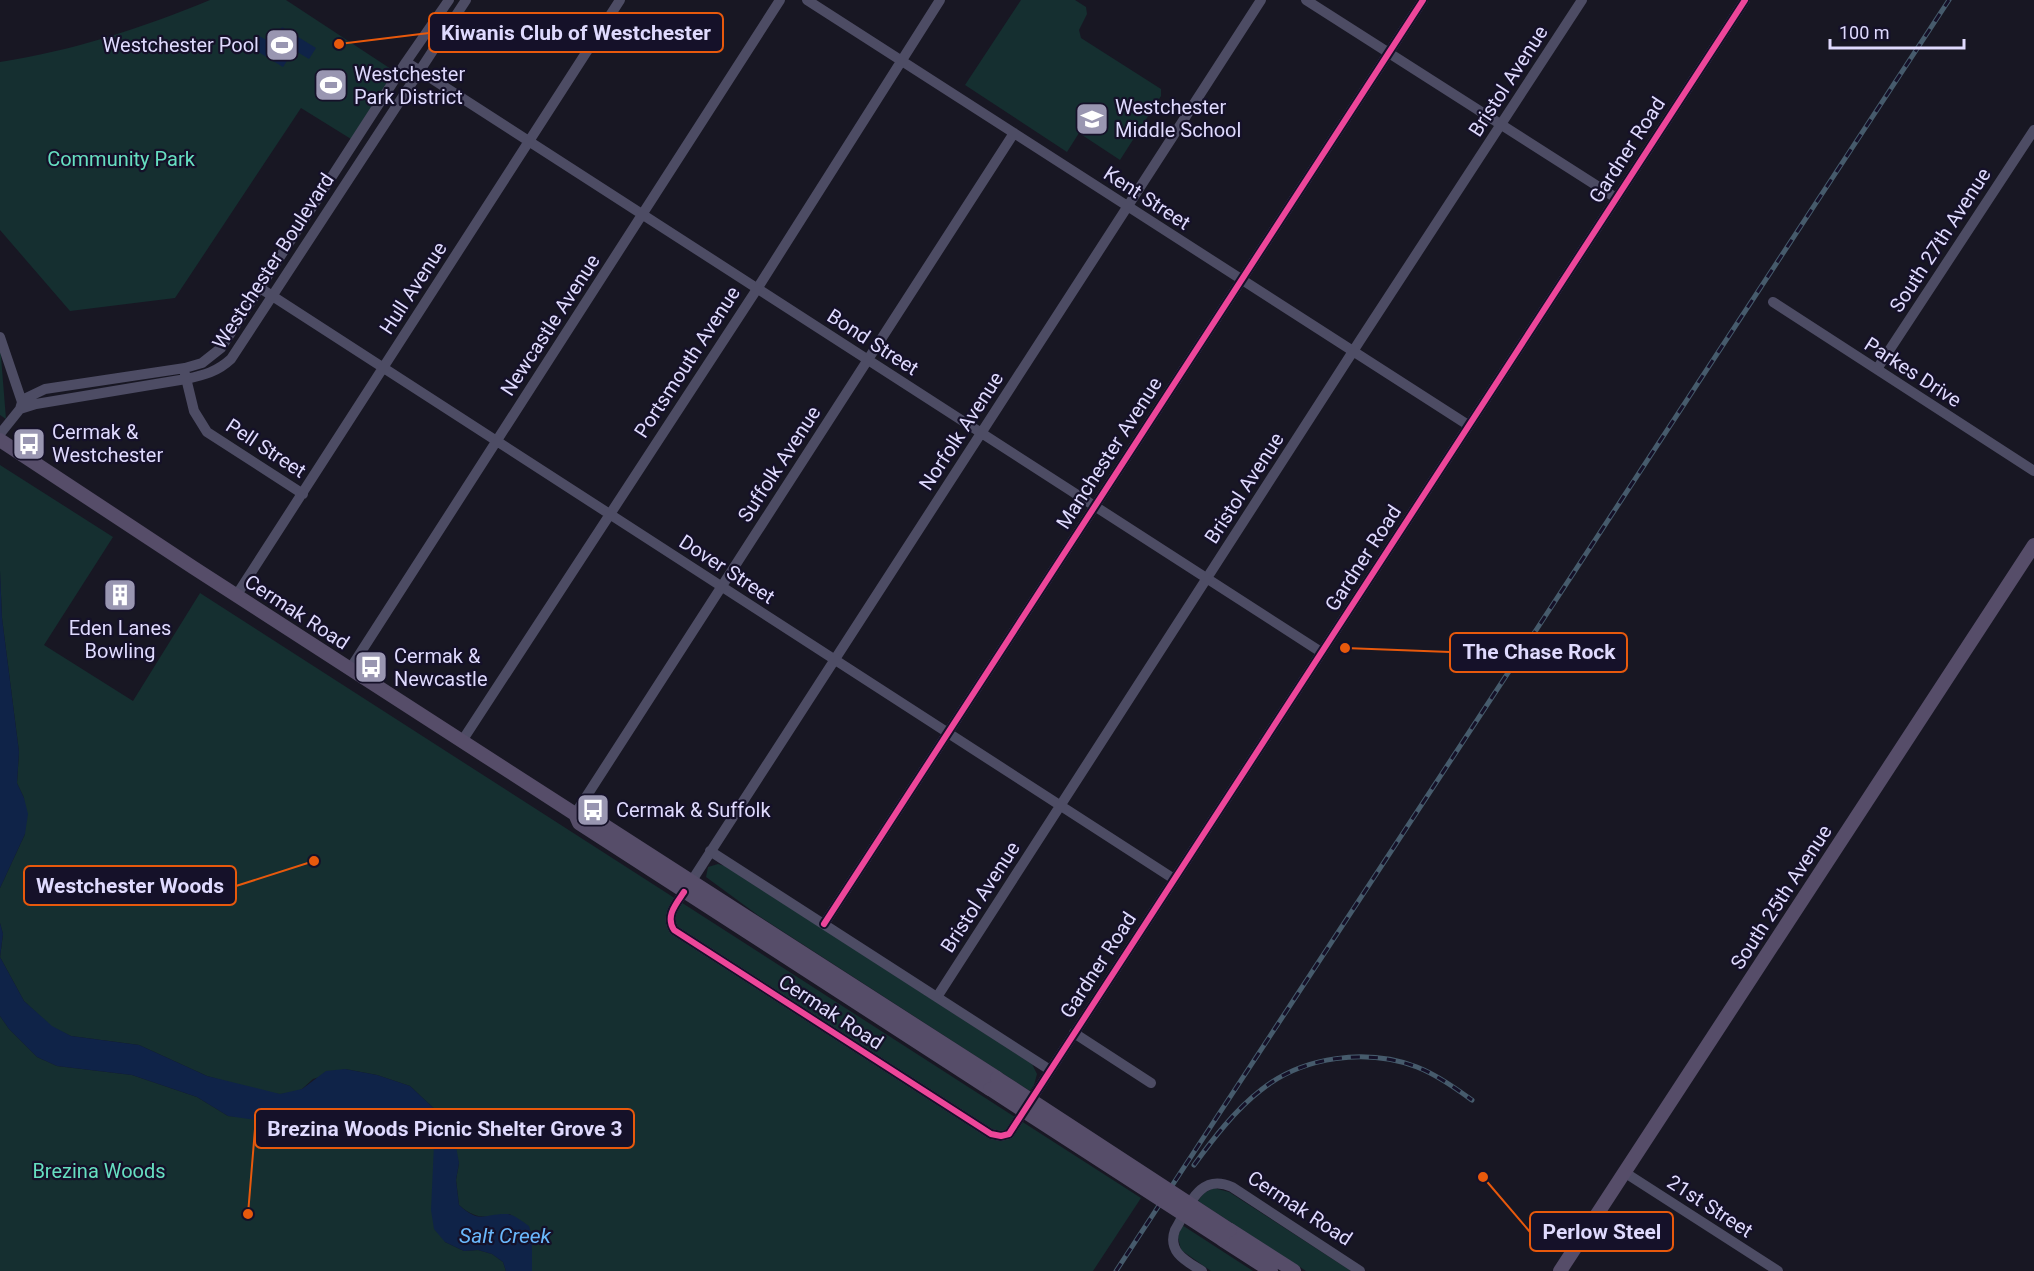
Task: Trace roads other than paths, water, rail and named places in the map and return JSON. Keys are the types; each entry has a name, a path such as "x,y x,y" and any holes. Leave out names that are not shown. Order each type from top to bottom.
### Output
{"main road":[{"name":"Cermak Road","path":"0,440 236,596 575,814 585,813 688,887 1227,1235 1294,1271"},
{"name":"South 25th Avenue","path":"1560,1271 2034,545"},
{"name":"Cermak Road","path":"1227,1235 1271,1271"}],"street":[{"name":"Westchester Boulevard","path":"21,404 45,389 183,368 201,363 221,348 406,62 449,0"},
{"name":"Westchester Boulevard","path":"21,404 36,404 186,380 209,374 222,368 231,360 418,70 466,0"},
{"name":"Hull Avenue","path":"236,596 620,0"},
{"name":"Newcastle Avenue","path":"350,669 780,0"},
{"name":"Kent Street","path":"807,0 1468,425"},
{"name":"Portsmouth Avenue","path":"462,741 757,289 940,0"},
{"name":"Norfolk Avenue","path":"688,887 1261,0"},
{"path":"1306,0 1616,198"},
{"name":"Manchester Avenue","path":"824,924 1423,0"},
{"name":"Bristol Avenue","path":"937,997 1582,0"},
{"name":"Gardner Road","path":"1009,1134 1745,0"},
{"name":"Bond Street","path":"406,62 1321,652"},
{"name":"South 27th Avenue","path":"1876,369 2034,130"},
{"name":"Suffolk Avenue","path":"575,814 1014,133"},
{"name":"Dover Street","path":"260,288 1174,879"},
{"name":"Parkes Drive","path":"1773,302 2034,471"},
{"path":"0,337 21,404 0,434"},
{"name":"Pell Street","path":"183,368 194,411 207,432 303,494"},
{"path":"710,851 1050,1070"},
{"name":"Cermak Road","path":"688,887 671,914 670,923 674,930 991,1134 1001,1136 1009,1134"},
{"path":"1074,1033 1151,1083"},
{"name":"21st Street","path":"1624,1172 1778,1271"},
{"name":"Cermak Road","path":"1202,1271 1178,1254 1172,1244 1172,1237 1200,1189 1219,1182 1232,1187 1360,1271"}],"water":[{"name":"Westchester Pool","path":"282,27 316,48 309,59 294,50 283,67 252,48 259,36 272,43"},
{"path":"0,571 2,618 19,752 17,783 28,814 25,834 0,888"},
{"path":"0,923 3,934 0,957"},
{"name":"Salt Creek","path":"0,957 24,1001 52,1026 71,1036 139,1045 207,1076 280,1094 302,1089 326,1071 345,1069 377,1075 410,1086 444,1118 455,1141 459,1163 456,1180 459,1205 473,1215 483,1217 508,1214 529,1226 532,1237 532,1271 506,1271 503,1262 492,1254 478,1250 464,1251 445,1242 434,1229 431,1210 434,1145 429,1131 408,1117 365,1108 323,1112 300,1120 277,1123 228,1116 197,1097 132,1075 57,1066 37,1057 9,1029 0,1016"}],"railway":[{"path":"1116,1271 1949,0"},
{"path":"1194,1165 1225,1125 1251,1098 1278,1078 1316,1063 1357,1057 1398,1061 1432,1074 1472,1100"}],"place":[{"name":"Kiwanis Club of Westchester","path":"339,44"},
{"name":"Westchester Pool","path":"282,45"},
{"name":"Westchester Park District","path":"331,85"},
{"name":"Westchester Middle School","path":"1092,119"},
{"name":"Cermak & Westchester","path":"29,444"},
{"name":"Eden Lanes Bowling","path":"120,595"},
{"name":"The Chase Rock","path":"1345,648"},
{"name":"Cermak & Newcastle","path":"371,667"},
{"name":"Cermak & Suffolk","path":"593,810"},
{"name":"Westchester Woods","path":"314,861"},
{"name":"Perlow Steel","path":"1483,1177"},
{"name":"Brezina Woods Picnic Shelter Grove 3","path":"248,1214"}],"park label":[{"name":"Community Park","path":"121,159"},
{"name":"Brezina Woods","path":"99,1171"}]}
